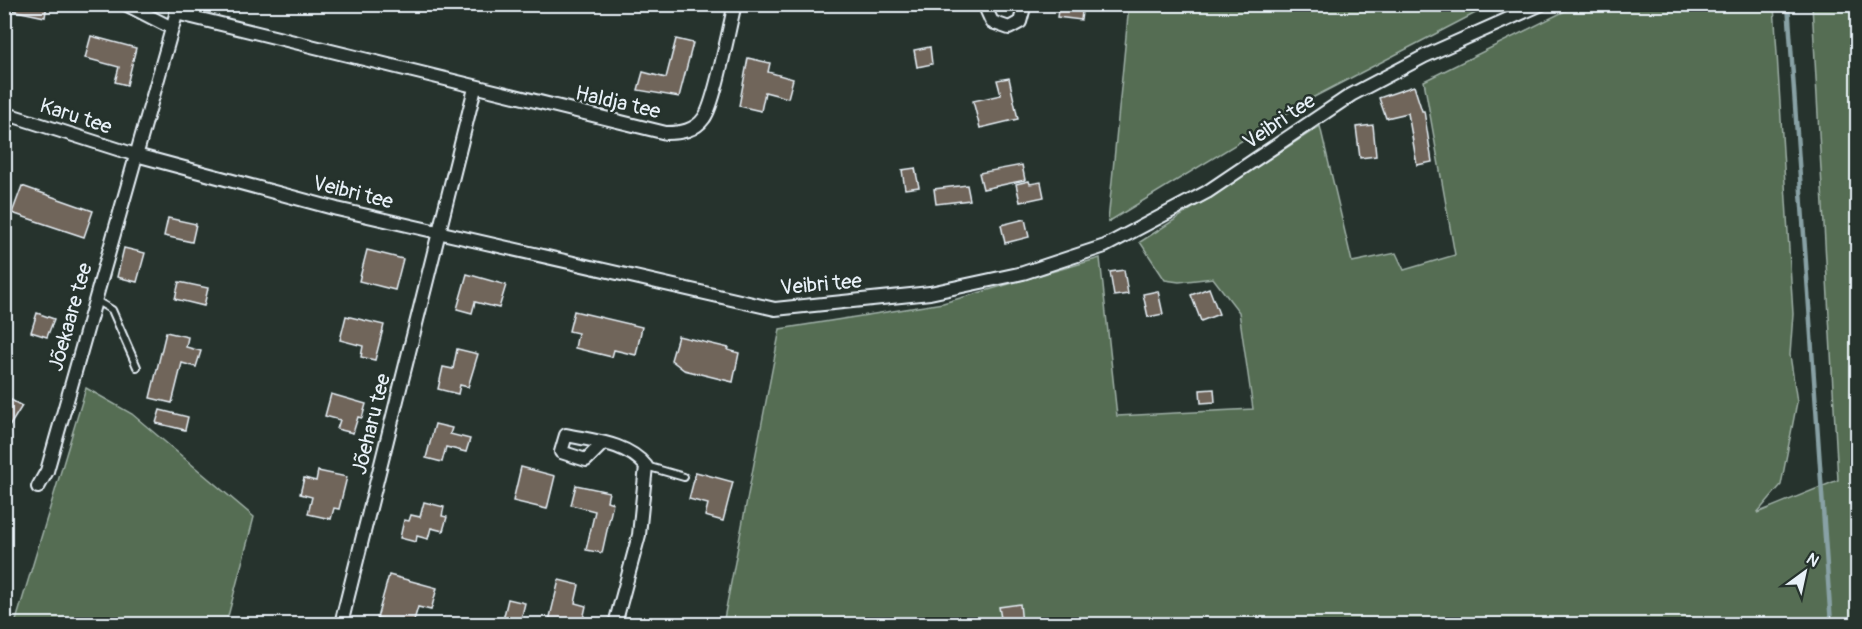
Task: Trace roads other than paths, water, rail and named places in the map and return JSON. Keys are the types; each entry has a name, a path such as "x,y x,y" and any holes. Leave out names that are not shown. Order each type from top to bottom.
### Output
{"street":[{"path":"125,4 172,28"},
{"name":"Haldja tee","path":"177,9 476,88 666,133 685,131 700,123 706,114 735,4"},
{"path":"988,4 987,11 992,22 1009,28 1020,22 1025,4"},
{"name":"Veibri tee","path":"136,155 336,209 775,309 941,291 1023,273 1105,246 1207,192 1351,95 1425,56 1542,4"},
{"path":"136,155 177,9"},
{"path":"440,232 476,88"},
{"name":"Karu tee","path":"4,113 136,155"},
{"name":"Jõekaare tee","path":"38,487 47,471 136,155"},
{"name":"Jõeharu tee","path":"341,624 440,232"},
{"path":"603,443 626,449 646,466 639,535 615,624"}],"lane":[{"path":"94,299 112,310 137,367"},
{"path":"646,466 684,477"}],"waterway":[{"path":"1788,4 1831,624"}]}
